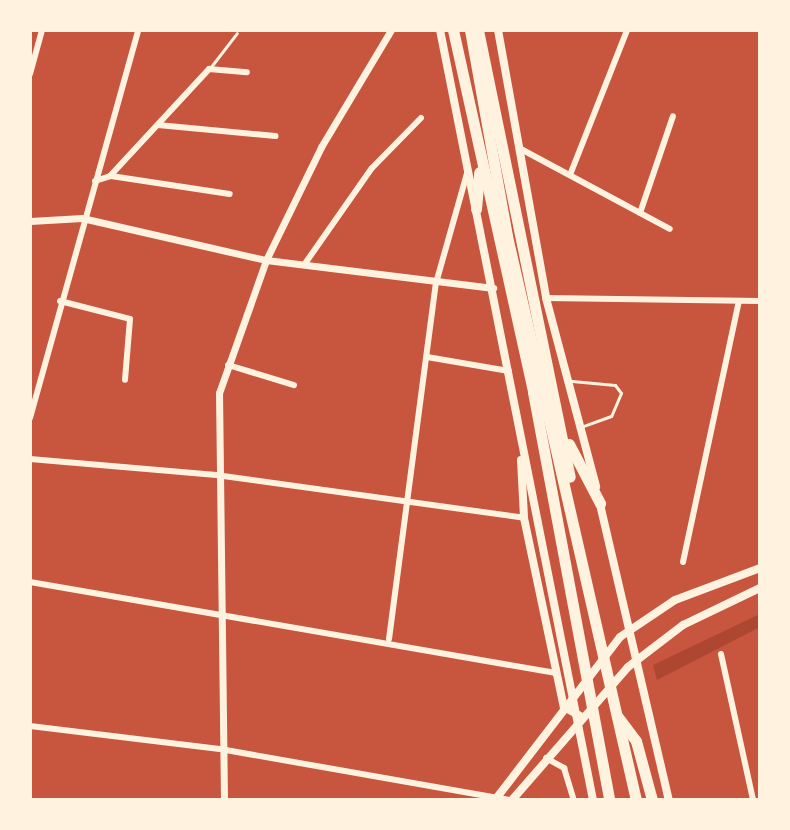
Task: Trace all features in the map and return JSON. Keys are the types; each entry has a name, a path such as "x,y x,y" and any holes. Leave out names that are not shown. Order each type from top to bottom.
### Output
{"highway":[{"path":"453,30 533,392 606,800"},
{"path":"459,30 476,209"},
{"path":"470,30 507,236 636,800"},
{"path":"478,30 559,419 617,717 629,800"},
{"path":"474,168 575,644 586,735 606,800"},
{"path":"559,419 600,503"},
{"path":"617,717 636,741 652,800"}],"main road":[{"path":"440,30 474,168"},
{"path":"498,30 546,298 600,503 669,800"},
{"path":"476,209 567,662 586,735 593,800"},
{"path":"520,432 524,518 564,707"},
{"path":"497,797 620,637 675,600 760,568"},
{"path":"511,800 628,667 683,625 760,588"},
{"path":"564,707 584,716"}],"street":[{"path":"30,74 42,30"},
{"path":"30,418 82,218 138,30"},
{"path":"224,800 220,749 217,406 228,365 266,260 321,147 391,30"},
{"path":"570,175 627,30"},
{"path":"110,176 209,69 247,72"},
{"path":"640,213 673,116"},
{"path":"304,265 372,168 421,118"},
{"path":"158,125 275,136"},
{"path":"519,148 670,229"},
{"path":"389,639 436,283 474,168"},
{"path":"95,181 110,176 230,194"},
{"path":"30,221 82,218 266,260 493,288"},
{"path":"546,298 659,303 760,301"},
{"path":"60,301 130,319 125,380"},
{"path":"683,562 739,301"},
{"path":"427,357 509,371"},
{"path":"228,365 294,385"},
{"path":"30,459 216,475 524,518"},
{"path":"30,582 389,639 556,673"},
{"path":"721,654 756,791 753,800"},
{"path":"30,726 220,749 511,800"},
{"path":"546,758 564,768 574,800"}],"lane":[{"path":"209,69 237,33"},
{"path":"568,381 615,385 621,393 611,416 580,427"}],"shaded area":[{"path":"760,614 760,627 657,680 653,665"}]}
